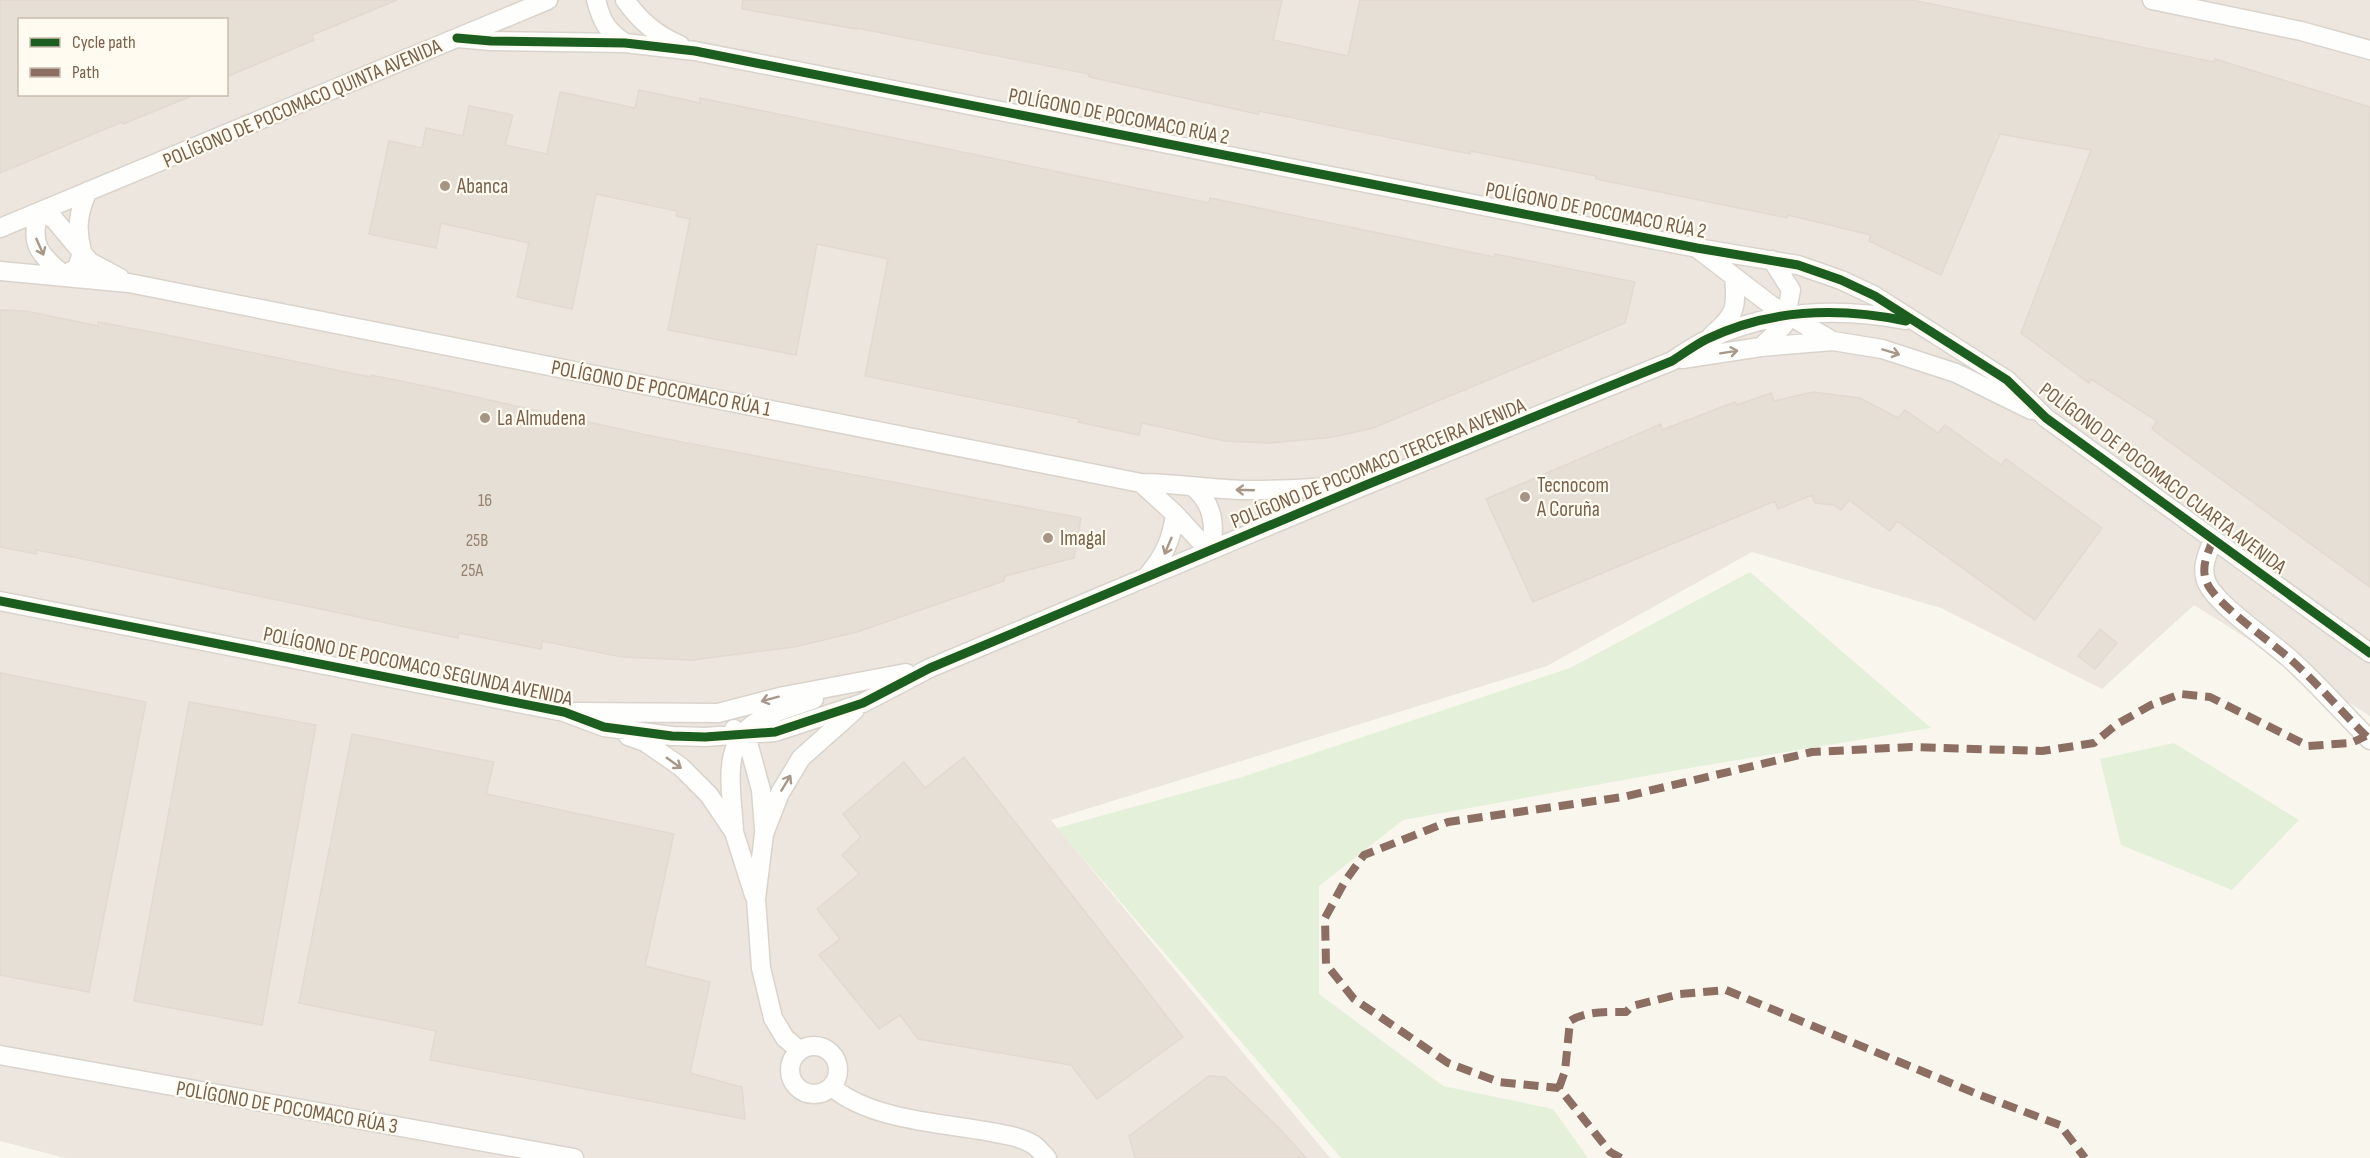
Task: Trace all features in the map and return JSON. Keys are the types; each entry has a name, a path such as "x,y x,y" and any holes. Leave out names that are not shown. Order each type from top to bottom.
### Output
{"street":[{"name":"POLÍGONO DE POCOMACO QUINTA AVENIDA","path":"0,228 548,0"},
{"path":"596,0 600,16 609,32 625,43"},
{"name":"POLÍGONO DE POCOMACO RÚA 2","path":"626,0 639,19 663,38 695,51"},
{"path":"639,19 645,0"},
{"path":"2152,0 2301,31 2370,50"},
{"name":"POLÍGONO DE POCOMACO RÚA 2","path":"457,38 490,41 625,43 695,51 1697,248 1772,260"},
{"path":"82,253 54,219 40,212 34,228 38,249 49,263 64,275 77,268 82,253 77,234 80,207 88,191"},
{"name":"POLÍGONO DE POCOMACO RÚA 2","path":"1697,248 1787,315"},
{"name":"POLÍGONO DE POCOMACO RÚA 1","path":"82,253 90,262 129,283"},
{"path":"1761,347 1784,325 1791,290 1772,260"},
{"name":"POLÍGONO DE POCOMACO CUARTA AVENIDA","path":"1772,260 1798,265 1841,280 1875,296 2007,380 2046,418 2370,653"},
{"name":"POLÍGONO DE POCOMACO RÚA 1","path":"0,271 64,275 129,283 1141,483 1288,491 1366,485"},
{"name":"POLÍGONO DE POCOMACO TERCEIRA AVENIDA","path":"863,703 930,668 1366,485 1672,361 1707,339 1726,323 1736,303 1734,277"},
{"name":"POLÍGONO DE POCOMACO TERCEIRA AVENIDA","path":"1707,339 1787,315 1814,312 1881,315 1918,323"},
{"name":"POLÍGONO DE POCOMACO CUARTA AVENIDA","path":"1787,315 1833,341 1882,349 1956,373 2046,418"},
{"name":"POLÍGONO DE POCOMACO TERCEIRA AVENIDA","path":"1672,361 1761,347 1833,341"},
{"path":"1141,483 1175,514 1209,551 1213,540 1212,514 1203,495 1193,487"},
{"name":"POLÍGONO DE POCOMACO TERCEIRA AVENIDA","path":"1145,578 1162,557 1173,533 1175,514"},
{"path":"2213,539 2206,553 2204,567 2207,583 2217,597 2290,659 2370,740"},
{"name":"POLÍGONO DE POCOMACO SEGUNDA AVENIDA","path":"0,601 564,712 604,727 672,736 775,732 863,703"},
{"name":"POLÍGONO DE POCOMACO SEGUNDA AVENIDA","path":"564,712 718,713 784,696 930,668"},
{"path":"756,899 734,832 730,775 734,746 739,735 758,721 849,685"},
{"path":"764,834 780,793 801,758 863,703"},
{"path":"718,713 749,746 761,790 764,834 756,899 761,968 773,1018 785,1038 799,1050"},
{"path":"604,727 645,742 681,767 709,795 734,832"},
{"path":"817,1046 830,1051 838,1062 838,1077 832,1087 820,1095 806,1094 795,1086 789,1072 791,1060 799,1050 817,1046"},
{"name":"POLÍGONO DE POCOMACO RÚA 3","path":"0,1055 574,1158"},
{"path":"832,1087 858,1104 898,1116 1012,1136 1033,1144 1047,1158"}],"shaded area":[{"path":"0,0 2370,0 2370,716 2194,605 2102,689 1941,608 1752,552 1547,666 1051,820 1330,1158 65,1158 0,1141"}],"green space":[{"path":"1750,572 1931,728 1695,767 1403,820 1319,886 1319,994 1443,1086 1553,1109 1588,1158 1341,1158 1057,828 1242,777 1570,668"},
{"path":"2174,743 2299,820 2232,890 2121,845 2100,759"}],"building":[{"path":"0,0 397,0 312,35 314,40 228,76 228,18 18,18 18,96 192,96 123,124 122,122 0,173"},
{"path":"743,0 1282,0 1273,40 1348,56 1360,0 1912,0 2214,62 2215,59 2370,107 2370,587 2152,429 2157,421 2091,379 2089,383 2021,333 2091,150 2000,134 1941,275 1869,241 1871,235 1788,215 1787,218 1471,151 1470,154 1259,111 1258,114 1089,77 1089,74 857,28 742,9"},
{"path":"639,90 700,103 700,98 1209,203 1210,198 1494,257 1495,254 1635,282 1625,323 1373,428 1333,437 1269,443 1225,441 1142,423 1139,435 1078,422 1079,419 865,376 888,259 817,244 796,355 668,330 690,219 676,216 677,211 596,194 572,309 517,297 529,243 441,223 436,248 369,234 389,141 422,148 426,128 463,136 469,106 513,115 505,145 547,154 560,92 635,108"},
{"path":"0,310 26,311 98,326 98,322 172,336 444,390 656,437 1081,518 1074,558 1005,576 1004,581 857,632 794,647 692,660 622,657 542,641 541,649 459,633 458,638 93,561 37,550 36,554 0,547"},
{"path":"1813,392 1860,398 1898,418 1905,410 1938,433 1945,425 2001,465 2006,459 2102,528 2035,620 1897,521 1890,531 1849,500 1841,510 1834,505 1815,503 1812,495 1778,509 1775,501 1533,602 1486,499 1661,424 1662,430 1735,402 1737,405 1771,393 1774,401"},
{"path":"2100,629 2117,643 2095,669 2078,656"},
{"path":"0,673 146,702 89,992 0,975"},
{"path":"189,702 316,725 262,1025 134,1001"},
{"path":"352,734 494,762 486,794 674,834 645,966 710,982 690,1073 742,1087 745,1119 430,1060 436,1031 299,1003"},
{"path":"964,757 1183,1037 1097,1099 1071,1065 918,1039 900,1015 879,1029 819,955 840,939 817,909 859,874 842,855 861,837 843,814 904,762 925,788"},
{"path":"1209,1076 1225,1077 1279,1128 1306,1158 1135,1158 1129,1136"}],"marked path":[{"path":"2213,539 2204,571 2212,592 2299,668 2370,740"},
{"path":"1621,1158 1610,1152 1559,1088 1499,1082 1448,1063 1354,999 1326,964 1325,918 1345,881 1364,855 1448,822 1623,797 1812,752 1912,747 2042,751 2094,743 2117,724 2151,705 2181,694 2210,697 2308,746 2351,743 2366,736"},
{"path":"1559,1088 1565,1071 1570,1021 1589,1014 1626,1012 1632,1006 1680,994 1726,990 1977,1094 2060,1125 2085,1158"}],"cycle path":[{"path":"457,38 491,41 625,43 695,51 1697,248 1798,265 1841,280 1875,296 2007,380 2046,418 2370,653"},
{"path":"0,601 564,712 604,727 672,736 705,737 775,732 863,703 930,668 1366,485 1672,361 1703,341 1731,329 1780,316 1805,314 1856,314 1906,321"}],"place":[{"name":"Abanca","path":"445,186"},
{"name":"La Almudena","path":"485,418"},
{"name":"Tecnocom A Coruña","path":"1525,497"},
{"name":"Imagal","path":"1048,538"}]}
